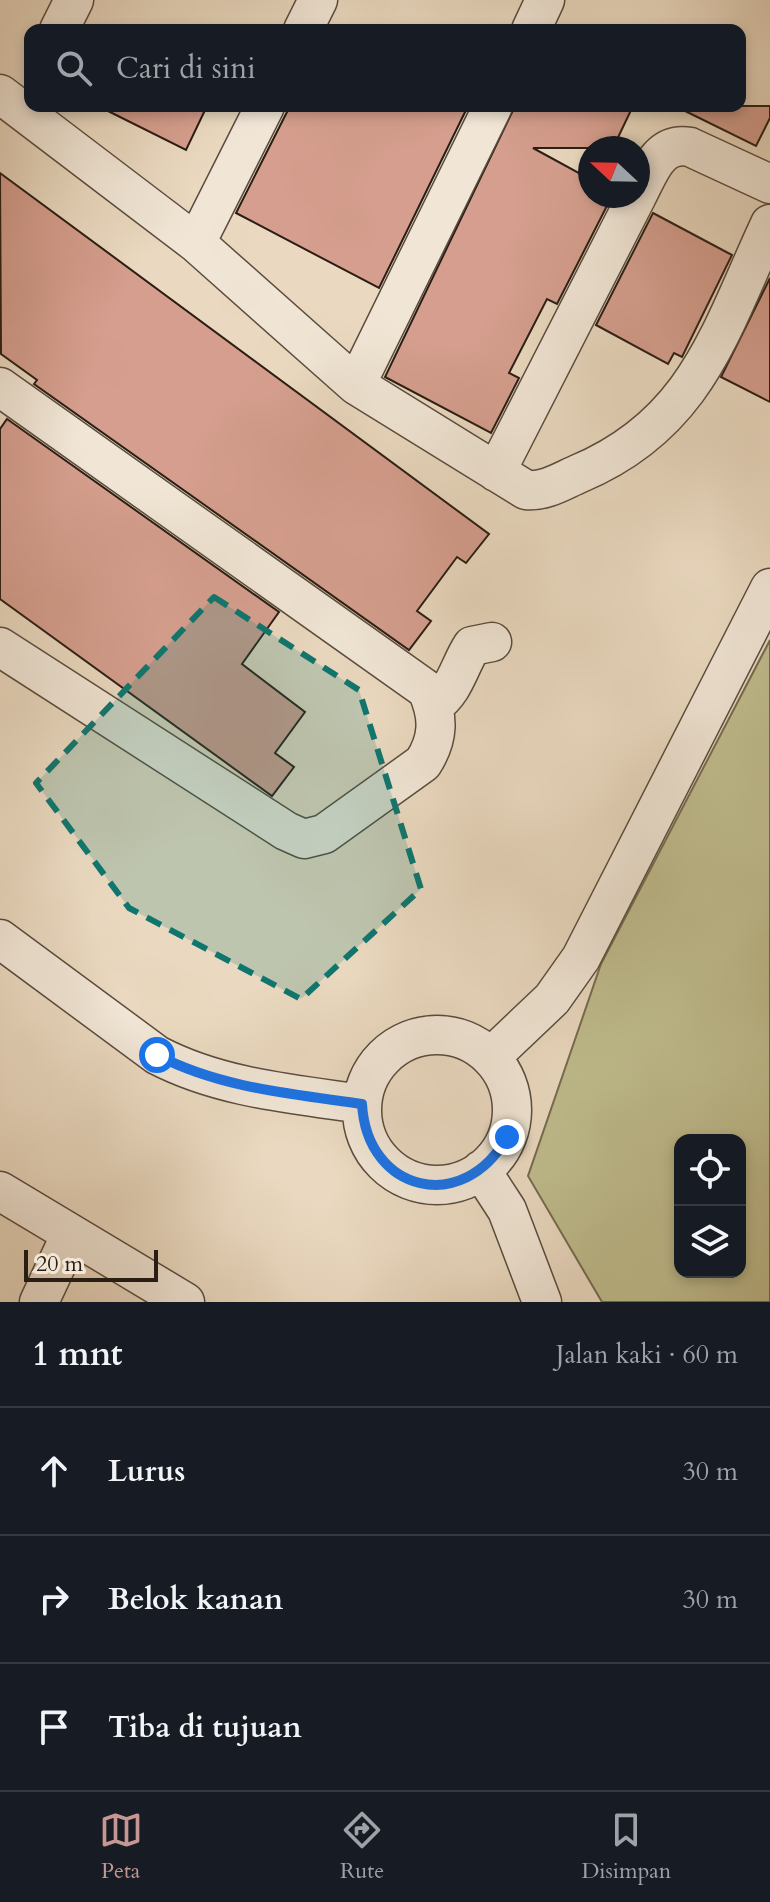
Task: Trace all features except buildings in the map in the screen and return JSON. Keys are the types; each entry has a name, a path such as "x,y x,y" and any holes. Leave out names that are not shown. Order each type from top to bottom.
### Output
{"street":[{"path":"62,24 74,0"},
{"path":"306,24 318,0"},
{"path":"534,24 545,0"},
{"path":"36,112 196,243 356,385 526,490 553,486 606,462 668,415 698,379 770,224"},
{"path":"196,243 262,112"},
{"path":"356,385 490,112"},
{"path":"650,172 664,150 677,146 690,147 770,184"},
{"path":"496,472 631,208"},
{"path":"0,387 427,690 434,705 436,734 433,747 423,763 324,834 304,839 286,831 0,647"},
{"path":"491,1057 552,999 581,958 770,588"},
{"path":"434,705 450,689 472,646 492,642"},
{"path":"0,939 157,1055 184,1069 261,1089 362,1104"},
{"path":"432,1035 454,1036 474,1044 491,1057 507,1084 512,1115 497,1155 481,1170 462,1181 441,1185 420,1184 384,1163 371,1145 364,1125 362,1104 367,1083 378,1064 393,1049 432,1035"},
{"path":"481,1170 507,1210 542,1302"},
{"path":"0,1191 185,1302"},
{"path":"39,1302 71,1234"}],"highlighted area":[{"path":"214,597 359,690 421,889 301,999 129,908 36,783"}],"shaded area":[{"path":"770,640 770,1302 602,1302 528,1176 601,964"}],"route":[{"path":"157,1055 184,1069 236,1083 362,1104 364,1125 371,1145 384,1163 420,1184 441,1185 462,1181 481,1170 497,1155 507,1137"}]}
